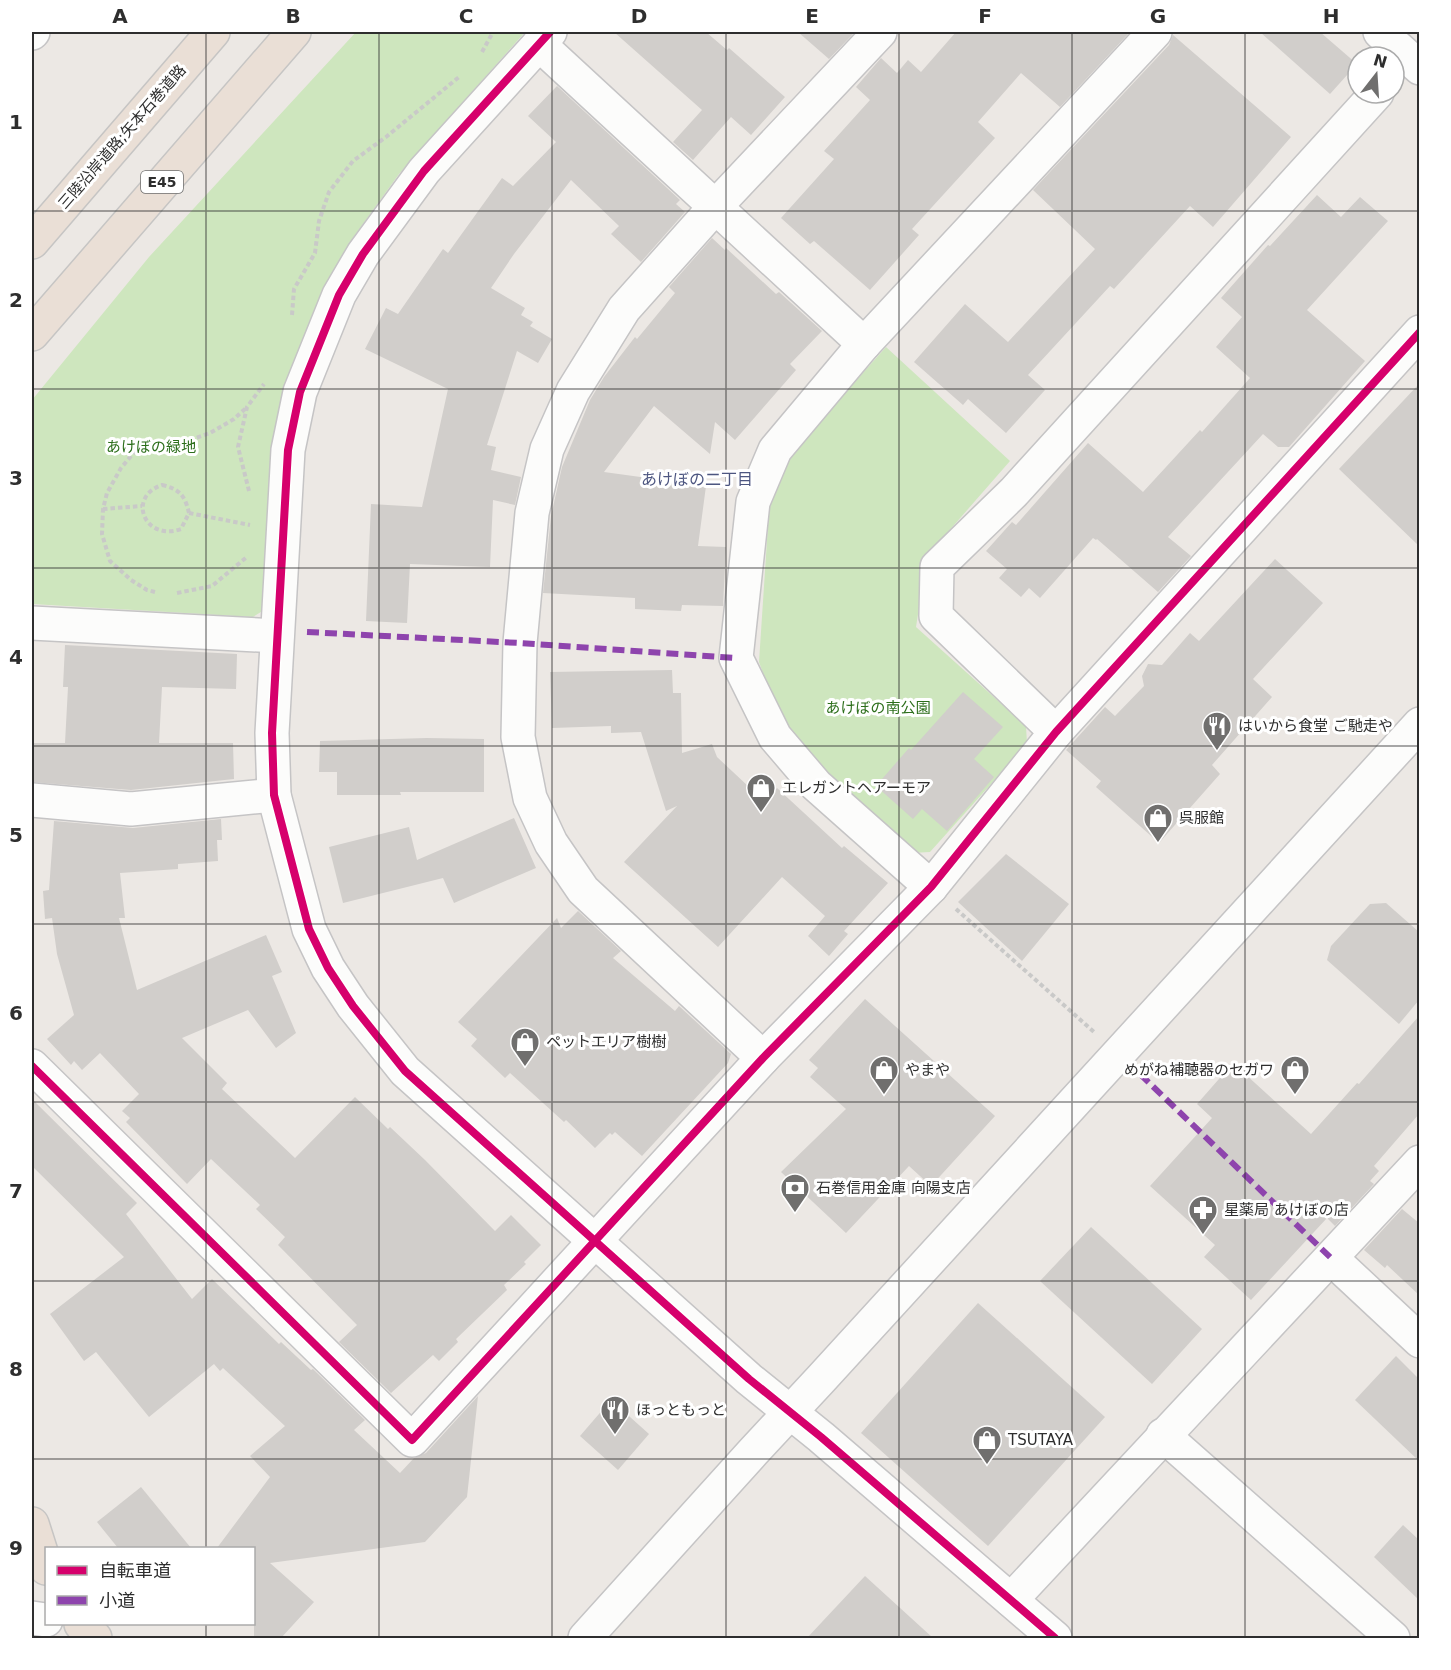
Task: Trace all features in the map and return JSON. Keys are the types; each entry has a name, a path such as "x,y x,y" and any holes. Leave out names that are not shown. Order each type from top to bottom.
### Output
{"highway":[{"name":"三陸沿岸道路;矢本石巻道路","path":"32,242 213,32"},
{"name":"E45","path":"32,334 294,32"},
{"path":"32,1524 45,1565"},
{"path":"83,1625 95,1638"}],"street":[{"path":"763,1058 700,997 582,890 551,843 530,798 518,736 520,643 531,525 547,449 573,391 624,309 715,207 880,32"},
{"path":"931,887 816,785 775,737 736,658 753,502 775,450 864,344 1155,32"},
{"path":"1380,32 1408,67"},
{"path":"864,344 715,207 545,38 424,171 363,254 339,295 300,392 288,450 272,734 274,795 309,929 328,968 353,1006 405,1071 749,1379 790,1411 1055,1638"},
{"path":"1056,732 936,616 937,567 1014,492 1366,105"},
{"path":"32,1066 412,1440 763,1058 931,887 1056,732 1419,332"},
{"path":"32,622 278,636"},
{"path":"585,1638 1419,724"},
{"path":"32,800 131,809 274,795"},
{"path":"1011,1600 1419,1162"},
{"path":"1331,1258 1419,1341"},
{"path":"1163,1435 1393,1638"}],"path":[{"path":"157,592 147,590 131,580 110,561 102,534 103,509 107,493 121,468 136,450 150,446 173,446 210,433 234,419 247,406"},
{"path":"162,485 174,488 186,499 189,513 181,529 170,533 152,527 143,517 142,506 149,493 155,487 162,485"},
{"path":"103,509 142,506"},
{"path":"189,513 250,525"},
{"path":"167,595 212,586 248,555"},
{"path":"931,887 1097,1034"}],"green space":[{"name":"あけぼの緑地","path":"356,32 525,32 399,174 350,242 321,293 290,371 271,457 264,610 253,617 32,604 32,400 149,257"},
{"name":"あけぼの南公園","path":"886,347 1010,461 927,556 916,627 1026,726 1027,744 930,852 911,853 785,734 759,662 769,510 784,461"}],"building":[{"path":"614,32 706,32 727,50 729,48 785,97 751,135 731,117 693,160 673,142 702,110"},
{"path":"798,32 850,32 853,34 829,59"},
{"path":"956,32 1130,32 1060,107 1021,73 978,122 995,138 912,229 919,235 870,290 814,241 810,244 781,218 834,159 824,151 870,100 856,87 881,58 897,73 908,60 921,72"},
{"path":"1260,32 1320,32 1346,54 1346,76 1330,94"},
{"path":"1173,35 1291,137 1213,227 1190,206 1114,289 1110,286 1028,375 1045,390 1006,433 968,399 963,405 914,362 965,304 1008,342 1095,249 1033,190 1169,45"},
{"path":"557,86 680,200 676,204 685,212 641,262 611,234 619,226 571,180 491,288 525,308 521,315 533,322 530,326 552,339 538,363 517,351 487,445 496,447 491,470 521,477 515,505 493,500 490,567 410,564 407,623 366,621 371,504 422,507 448,389 365,349 386,308 398,314 443,249 448,253 502,178 513,186 556,142 528,116"},
{"path":"1317,195 1341,217 1360,197 1388,221 1307,310 1365,361 1289,447 1278,447 1263,434 1168,537 1191,556 1158,592 1093,538 1040,598 1029,588 1021,597 999,578 1007,569 986,551 1012,522 1016,525 1088,443 1143,492 1200,430 1202,432 1250,378 1216,347 1242,317 1221,298"},
{"path":"712,238 776,294 779,292 822,331 790,364 796,370 735,440 715,422 710,454 654,406 604,472 706,486 698,546 726,547 723,606 682,605 681,611 635,609 635,598 543,593 551,516 562,467 590,400 604,377 635,337 637,339 675,293 669,287"},
{"path":"1419,384 1419,546 1339,469"},
{"path":"1275,559 1323,603 1253,679 1272,697 1212,765 1220,774 1159,843 1096,787 1101,781 1066,750 1105,707 1115,716 1144,686 1142,676 1148,664 1162,665 1190,633 1199,641"},
{"path":"65,645 237,654 236,689 162,687 159,743 233,743 234,779 131,790 32,782 32,743 65,743 68,687 63,687"},
{"path":"672,670 673,693 681,693 682,753 712,744 717,757 765,802 777,788 842,848 844,846 888,883 844,931 848,934 829,956 808,936 825,916 782,877 718,947 624,862 677,806 666,811 641,732 611,733 611,726 552,728 550,672"},
{"path":"963,692 1003,727 974,759 994,777 947,831 922,809 913,819 876,786"},
{"path":"484,739 484,792 337,795 337,772 319,772 320,741"},
{"path":"514,818 536,868 454,903 443,878 343,903 329,847 409,827 417,860"},
{"path":"221,819 222,840 217,840 218,861 178,864 178,869 120,873 125,918 119,918 137,990 266,935 282,972 272,976 296,1033 276,1048 248,1010 182,1038 227,1083 222,1089 295,1158 355,1097 425,1160 495,1231 511,1215 541,1245 524,1262 526,1264 504,1285 507,1290 456,1339 458,1342 439,1361 433,1355 391,1393 339,1342 357,1325 278,1245 285,1237 256,1209 260,1205 211,1159 187,1184 126,1122 130,1118 122,1111 139,1094 100,1053 82,1070 74,1061 71,1065 47,1039 74,1015 57,954 52,918 45,919 43,891 49,890 54,821 133,828"},
{"path":"1006,854 1069,904 1022,961 958,902"},
{"path":"1386,903 1419,932 1419,1000 1399,1024 1327,960 1331,946 1370,904"},
{"path":"578,911 621,951 613,958 675,1011 679,1006 731,1054 728,1063 642,1156 615,1132 612,1135 610,1133 595,1148 566,1120 564,1122 510,1073 505,1078 471,1046 477,1039 458,1022 557,918 561,928"},
{"path":"865,999 995,1116 931,1186 909,1166 846,1233 781,1172 846,1109 810,1077 818,1068 809,1060"},
{"path":"1419,1016 1419,1114 1374,1166 1379,1171 1370,1181 1374,1184 1335,1226 1327,1218 1251,1300 1204,1257 1215,1245 1150,1186 1212,1118 1197,1104 1233,1063 1311,1134"},
{"path":"32,1099 137,1203 126,1214 192,1299 212,1279 279,1344 281,1342 311,1370 313,1369 365,1420 354,1430 400,1473 414,1458 426,1453 478,1396 467,1497 425,1542 270,1563 314,1602 281,1638 254,1638 255,1547 218,1547 270,1477 250,1456 285,1426 223,1368 220,1371 214,1364 149,1417 96,1352 84,1361 50,1314 124,1257 32,1166"},
{"path":"1402,1209 1419,1223 1419,1295 1387,1265 1385,1268 1364,1250"},
{"path":"1091,1227 1202,1329 1152,1384 1040,1281"},
{"path":"978,1303 1105,1417 988,1546 861,1433"},
{"path":"1396,1356 1419,1379 1419,1461 1355,1400"},
{"name":"ほっともっと","path":"611,1400 649,1434 618,1470 580,1436"},
{"path":"141,1487 190,1547 117,1547 97,1522"},
{"path":"1403,1525 1419,1540 1419,1600 1374,1557"},
{"path":"865,1576 933,1638 807,1638"}],"marked path":[{"path":"307,632 520,643 736,658"},
{"path":"1140,1074 1331,1258"}],"cycle path":[{"path":"550,32 424,171 363,254 339,295 300,392 288,450 272,733 274,795 309,929 328,968 353,1006 405,1071 749,1379 821,1437 1055,1638"},
{"path":"32,1066 412,1440 763,1058 931,887 1056,732 1420,332"}],"place":[{"name":"はいから食堂 ご馳走や","path":"1217,752"},
{"name":"エレガントヘアーモア","path":"761,814"},
{"name":"呉服館","path":"1158,844"},
{"name":"ペットエリア樹樹","path":"525,1068"},
{"name":"やまや","path":"884,1096"},
{"name":"めがね補聴器のセガワ","path":"1295,1096"},
{"name":"石巻信用金庫 向陽支店","path":"795,1214"},
{"name":"星薬局 あけぼの店","path":"1203,1236"},
{"name":"ほっともっと","path":"615,1436"},
{"name":"TSUTAYA","path":"987,1466"}],"district":[{"name":"あけぼの二丁目","path":"697,479"}]}
